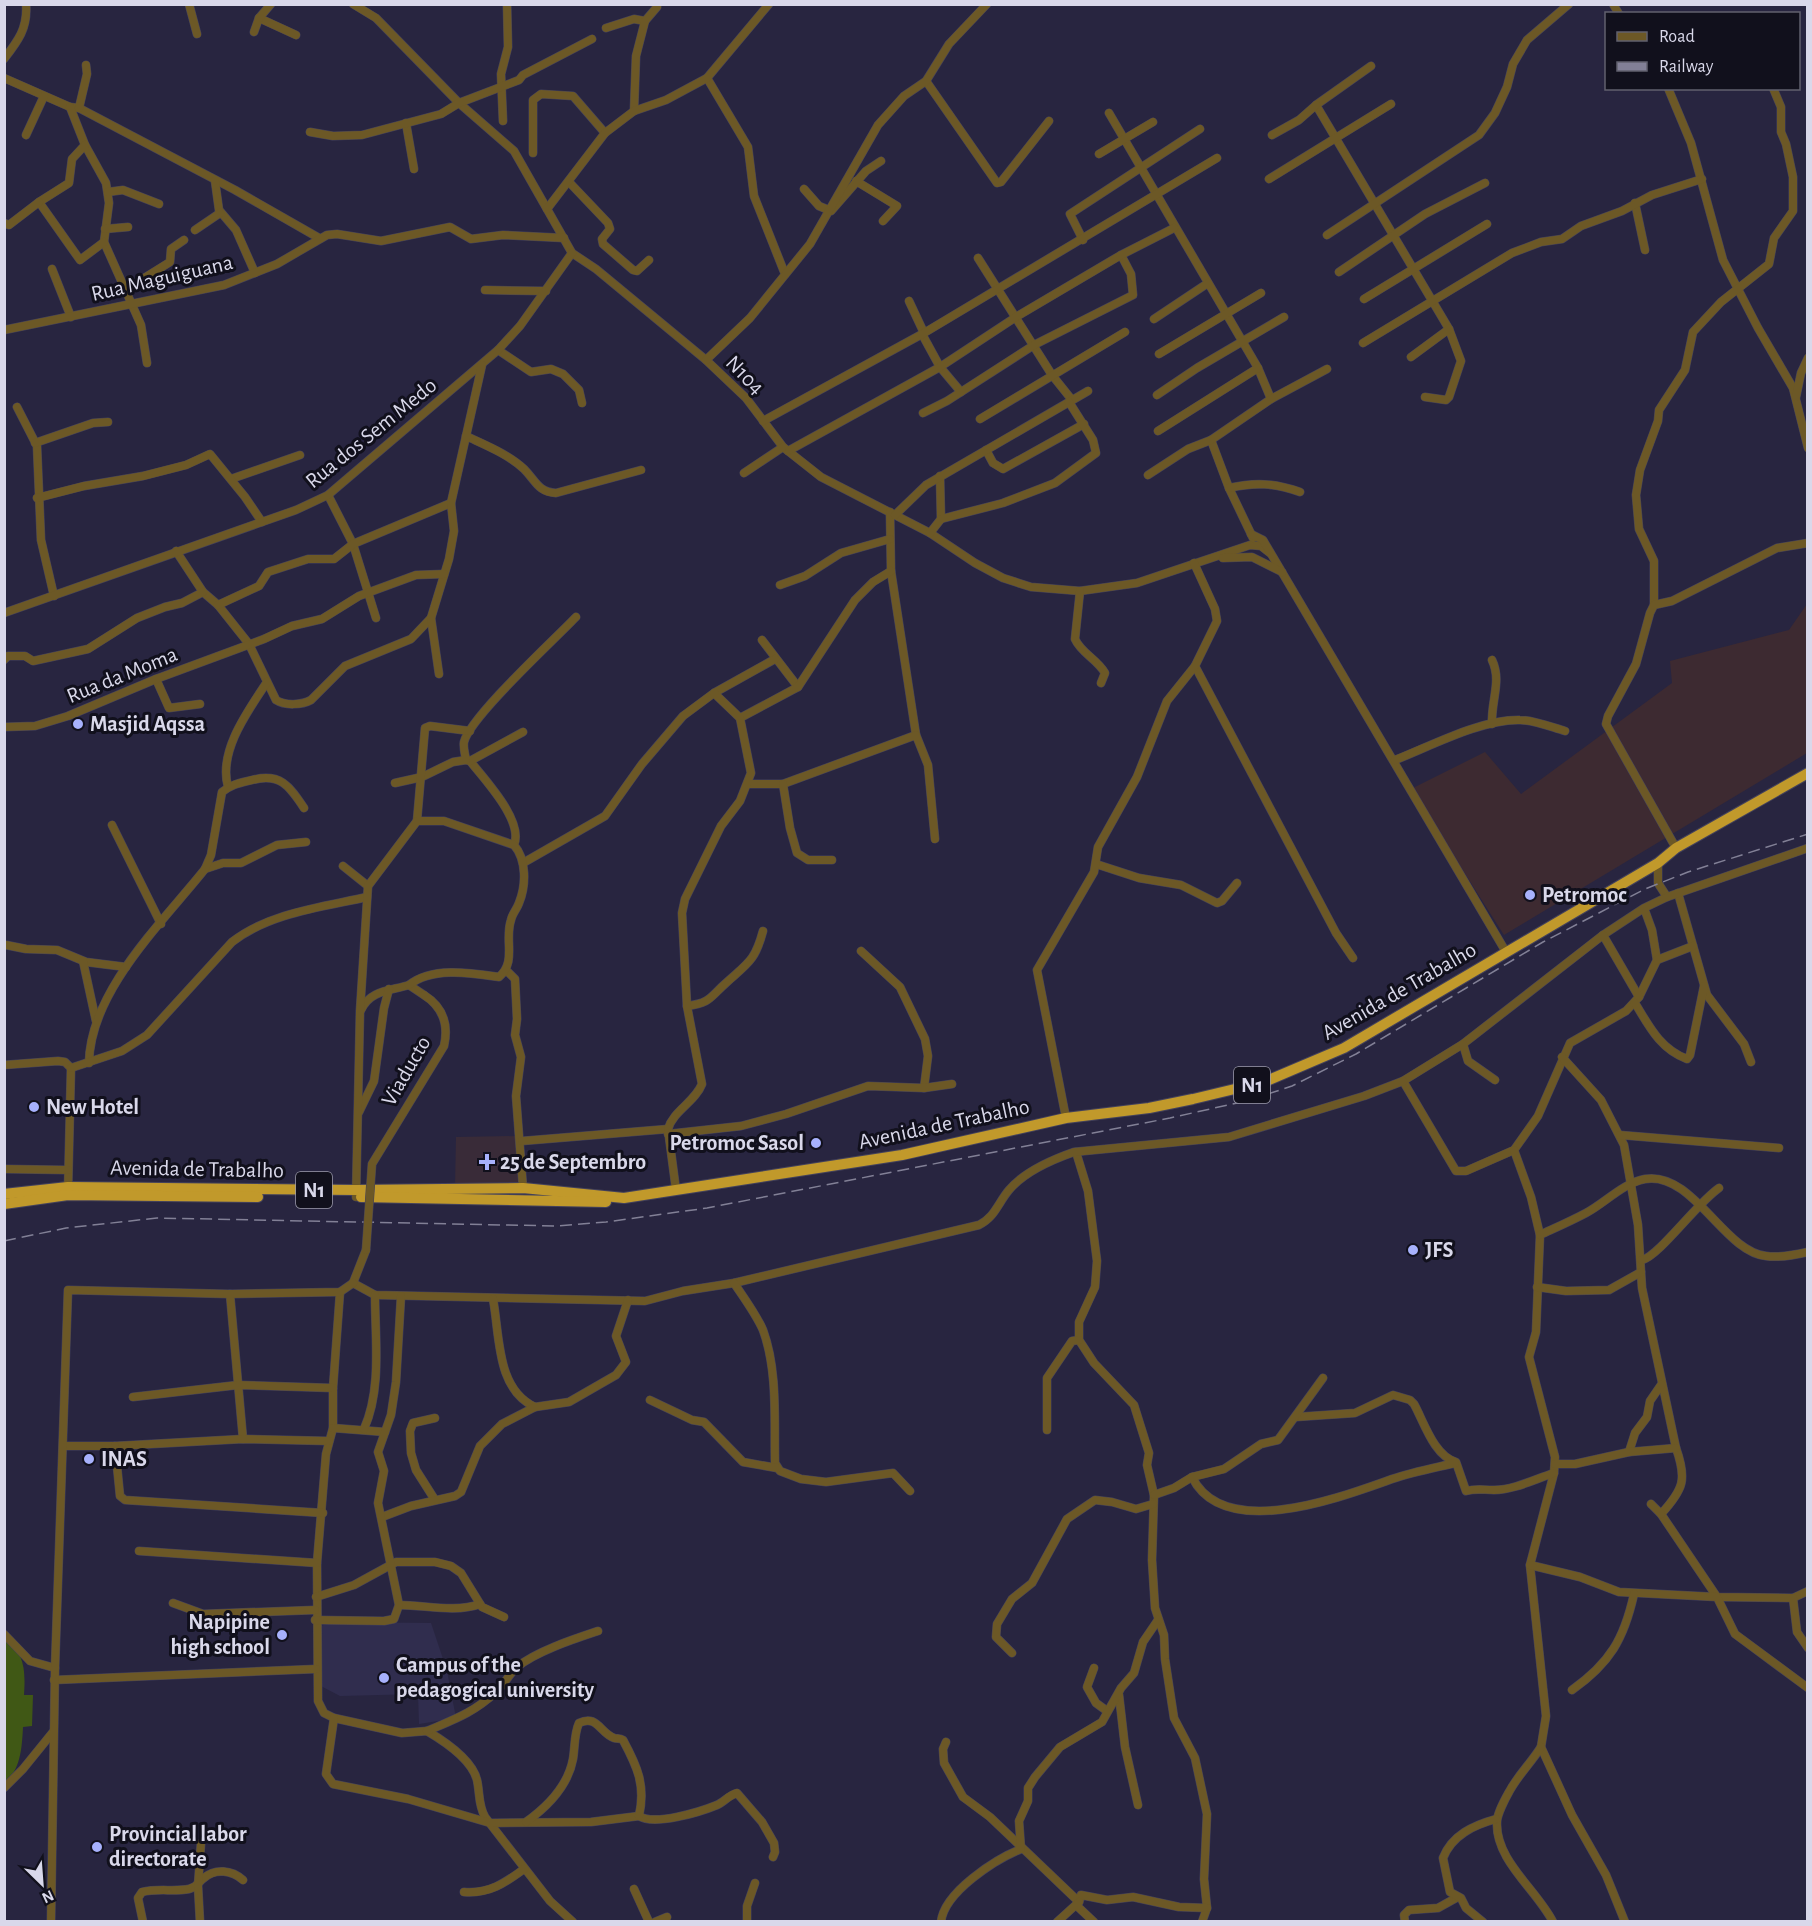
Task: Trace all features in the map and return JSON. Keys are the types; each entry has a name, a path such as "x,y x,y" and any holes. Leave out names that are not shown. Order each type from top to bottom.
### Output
{"highway":[{"name":"Avenida de Trabalho","path":"356,1194 421,1199 565,1203 624,1198 902,1155 1066,1118 1149,1108 1264,1082 1296,1071 1399,1018 1658,863 1676,848 1808,773"},
{"name":"Avenida de Trabalho","path":"4,1194 68,1191 356,1194 524,1188 624,1198"},
{"name":"Avenida de Trabalho","path":"4,1203 68,1191"}],"street":[{"path":"4,59 24,31 27,17 26,4"},
{"path":"189,4 197,34"},
{"path":"254,32 259,18 271,4"},
{"name":"N104","path":"353,4 376,18 459,103 514,151 572,253 596,269 706,360 746,398 785,449 821,477 930,533 975,563 1003,578 1031,586 1080,591 1137,582 1254,544"},
{"path":"502,121 501,74 508,47 507,4"},
{"path":"547,209 606,133 634,111 666,100 707,78 769,4"},
{"path":"706,360 750,318 810,244 878,125 904,96 926,81 949,44 987,4"},
{"path":"1327,235 1479,135 1495,113 1507,87 1513,64 1527,40 1569,4"},
{"path":"634,111 636,56 645,21 657,7"},
{"path":"259,18 296,35"},
{"path":"606,28 634,20 645,21"},
{"path":"310,132 333,136 362,135 441,114 459,103 501,88 592,39"},
{"path":"86,65 87,74 74,108 85,145 108,192 110,203 104,242 144,335 147,363"},
{"path":"1272,135 1299,120 1316,105 1371,66"},
{"path":"4,78 74,108 319,238 337,234 381,241 450,227 471,238 503,235 564,238"},
{"path":"707,78 748,147 754,196 785,274"},
{"path":"926,81 997,183 1049,121"},
{"path":"1669,90 1691,143 1716,239 1738,288 1796,397 1808,448"},
{"path":"1676,848 1606,723 1636,664 1654,605 1654,561 1639,529 1636,495 1640,470 1658,421 1659,410 1685,370 1693,332 1712,310 1769,264 1774,238 1791,216 1794,205 1793,177 1781,132 1782,113 1774,90"},
{"path":"533,153 533,100 541,94 573,96 606,133"},
{"path":"26,135 44,96"},
{"path":"1269,179 1391,104"},
{"path":"1316,105 1449,329 1461,361 1449,397 1446,400 1425,397"},
{"path":"1108,113 1258,368 1271,399"},
{"path":"1099,154 1153,122"},
{"path":"405,123 414,169"},
{"path":"1083,240 1070,214 1200,129"},
{"path":"4,223 9,225 69,183 72,159 85,145"},
{"path":"763,421 1083,240 1217,158"},
{"path":"829,211 833,210 856,181 881,161"},
{"path":"1364,343 1432,302 1461,281 1512,253 1541,242 1562,239 1581,226 1681,184 1702,179"},
{"path":"215,181 220,213 236,230 255,273"},
{"path":"856,181 897,206 884,221"},
{"path":"569,182 608,223 610,229 602,239 603,244 633,270 637,271 649,260"},
{"path":"1339,272 1425,214 1485,183"},
{"path":"804,189 819,206 829,211"},
{"path":"108,192 123,190 159,204"},
{"path":"39,202 80,260 104,242"},
{"path":"1635,203 1645,250"},
{"path":"195,230 220,213"},
{"path":"1364,299 1487,224"},
{"path":"105,229 128,227"},
{"path":"744,473 940,367 1016,317 1121,255 1174,228"},
{"name":"Rua Maguiguana","path":"4,330 224,285 293,256 319,238"},
{"path":"125,290 170,262 171,249 184,240"},
{"name":"Rua dos Sem Medo","path":"4,613 262,522 328,495 498,350 520,326 572,253"},
{"path":"923,413 961,392 1034,345 1132,295 1131,274 1121,255"},
{"path":"930,533 941,519 995,505 1055,483 1096,453 1096,447 1084,424 978,258"},
{"path":"52,269 71,317"},
{"path":"1154,319 1208,283"},
{"path":"485,290 546,291"},
{"path":"1159,354 1261,293"},
{"path":"909,301 922,333 940,367 961,392"},
{"path":"1157,395 1241,340 1284,317"},
{"path":"1411,357 1449,329"},
{"path":"980,419 1125,332"},
{"path":"498,350 531,372 551,369 563,374 579,390 582,403"},
{"path":"1796,397 1801,373 1808,358"},
{"path":"439,674 431,618 454,531 451,503 482,365"},
{"path":"1158,431 1258,368"},
{"path":"1148,475 1188,449 1211,440 1271,399 1327,369"},
{"path":"935,839 928,765 916,735 891,571 890,538 893,514 940,476 1088,391"},
{"path":"17,406 35,443 38,460 37,498 41,540 54,596"},
{"path":"35,443 93,423 108,422"},
{"path":"986,450 993,462 1003,469 1084,424"},
{"path":"466,436 510,458 522,467 545,492 556,493 641,470"},
{"path":"1211,440 1254,544 1270,553"},
{"path":"37,498 186,465 207,454 214,457 262,522"},
{"path":"231,479 300,455"},
{"path":"940,476 941,519"},
{"path":"1229,488 1255,482 1279,485 1300,492"},
{"path":"328,495 353,544 376,618"},
{"path":"218,605 259,586 268,572 308,559 326,561 334,559 353,544 451,503"},
{"path":"1251,534 1263,540 1283,572 1506,952"},
{"path":"780,585 805,576 841,553 890,538"},
{"path":"1654,605 1672,601 1777,548 1808,543"},
{"path":"176,551 203,592 218,605 249,644 276,700 280,703 305,703 345,666 411,639 431,618"},
{"name":"N104","path":"1206,558 1252,557 1283,572"},
{"path":"1066,1118 1037,970 1094,872 1098,848 1137,777 1167,701 1195,666 1217,621 1215,609 1194,563"},
{"path":"740,718 798,687 855,600 873,582 891,571"},
{"name":"Rua da Moma","path":"4,727 35,726 298,624 322,619 346,603 416,575 444,574"},
{"path":"1080,591 1075,639 1078,645 1099,663 1105,676 1101,683"},
{"path":"4,660 9,656 25,656 33,661 88,649 136,618 165,606 182,603 203,592"},
{"path":"514,845 517,838 513,821 468,760 464,743 470,731 503,690 576,617"},
{"path":"762,640 798,687"},
{"path":"524,863 605,816 683,717 714,693 775,659"},
{"path":"1492,660 1499,678 1491,706 1492,724"},
{"path":"1195,666 1336,933 1353,958"},
{"path":"156,679 169,708 201,704"},
{"path":"228,787 225,774 230,749 246,714 267,682"},
{"path":"676,1190 668,1132 670,1123 702,1084 687,1006 682,928 685,899 721,826 740,801 751,773 740,718 714,693"},
{"path":"1395,760 1492,724 1522,719 1565,731"},
{"path":"343,866 368,886 417,821 425,728 430,726 470,731"},
{"path":"395,783 422,777 453,762 468,760 523,732"},
{"path":"748,784 783,784 916,735"},
{"path":"89,1063 89,1049 96,1021 126,967 205,869 215,834 219,798 228,787 267,776 277,778 304,808"},
{"path":"783,784 790,828 797,853 808,860 832,860"},
{"path":"360,1011 368,999 389,989 409,985 417,979 470,972 498,977 506,970 510,954 511,920 523,891 524,863 514,845 444,821 417,821"},
{"path":"112,825 161,924"},
{"path":"205,869 223,863 241,863 277,845 306,842"},
{"path":"51,1922 54,1680 68,1290 230,1294 340,1292 353,1283 375,1295 645,1301 683,1291 734,1283 979,1225 991,1217 1009,1190 1025,1176 1054,1159 1076,1152 1229,1137 1364,1096 1403,1081 1463,1044 1603,935 1644,909 1667,897 1808,848"},
{"path":"1658,863 1658,883 1667,897"},
{"path":"1096,864 1139,878 1181,885 1217,903 1222,901 1237,883"},
{"name":"Viaducto","path":"356,1194 360,1011 368,886"},
{"path":"1678,893 1704,985 1714,1007 1744,1044 1751,1062"},
{"path":"71,1068 122,1051 147,1035 232,942 245,932 300,911 367,897"},
{"path":"1403,1081 1456,1171 1466,1171 1514,1150 1538,1116 1570,1043 1626,1011 1637,1000 1657,960 1652,930 1644,909"},
{"path":"687,1006 704,1004 743,971 757,952 763,931"},
{"path":"1603,935 1658,1040 1666,1048 1687,1059 1690,1055 1704,985"},
{"path":"6,945 57,950 83,961 126,967"},
{"path":"1657,960 1694,946"},
{"path":"861,951 900,987 926,1039 928,1056 924,1088"},
{"path":"83,961 96,1021"},
{"path":"506,970 515,979 517,1019 515,1035 521,1057 516,1095 522,1141 524,1188"},
{"name":"Viaducto","path":"353,1283 366,1250 372,1164 444,1046 447,1035 446,1024 438,1006 409,985"},
{"path":"358,1115 374,1081 384,1008 389,989"},
{"path":"1463,1044 1468,1061 1495,1080"},
{"path":"1562,1057 1591,1086 1620,1135 1638,1225 1641,1272 1662,1385 1676,1448 1683,1465 1683,1475 1676,1496 1661,1514"},
{"path":"4,1065 58,1061 65,1062 71,1068 68,1191"},
{"path":"522,1141 741,1126 786,1114 868,1086 924,1088 952,1084"},
{"path":"1620,1135 1779,1148"},
{"path":"1514,1150 1532,1197 1540,1235 1536,1332 1529,1357 1555,1468 1530,1565 1546,1716 1540,1746 1508,1794 1496,1819 1498,1837 1506,1853 1540,1898 1553,1922"},
{"path":"1076,1152 1092,1209 1097,1261 1095,1287 1079,1322 1079,1340 1094,1363 1134,1405 1149,1453 1148,1465 1154,1500 1152,1560 1158,1620 1164,1635 1165,1659 1174,1718 1195,1758 1207,1814 1204,1879 1207,1908 1202,1922"},
{"path":"4,1169 68,1170"},
{"path":"1540,1235 1587,1213 1629,1185 1646,1179 1664,1181 1683,1190 1737,1240 1756,1253 1766,1256 1808,1252"},
{"path":"1642,1260 1653,1256 1699,1204 1719,1188"},
{"path":"1537,1287 1566,1291 1609,1290 1641,1272"},
{"path":"734,1283 759,1323 772,1366 777,1467 780,1471 801,1479 826,1482 893,1473 910,1491"},
{"path":"340,1292 333,1388 333,1428 329,1441 317,1563 315,1610 318,1701 324,1713 334,1718 402,1733 427,1731 471,1714 497,1691 517,1667 559,1644 598,1631"},
{"path":"230,1294 243,1439"},
{"path":"364,1429 371,1413 374,1386 375,1295"},
{"path":"315,1620 384,1622 394,1619 399,1605 378,1499 384,1471 378,1452 396,1382 401,1296"},
{"path":"493,1299 501,1363 520,1400 535,1407"},
{"path":"382,1517 435,1500 451,1498 460,1492 480,1446 512,1417 535,1407 569,1402 621,1371 626,1362 616,1336 628,1300"},
{"path":"1047,1430 1047,1378 1072,1341 1079,1340"},
{"path":"1012,1653 996,1637 997,1624 1012,1599 1032,1583 1066,1519 1095,1500 1136,1509 1192,1477 1224,1468 1261,1444 1278,1440 1323,1378"},
{"path":"133,1396 238,1385 333,1388"},
{"path":"1629,1452 1635,1433 1647,1418 1650,1401 1662,1385"},
{"path":"1296,1417 1354,1413 1373,1406 1388,1396 1404,1397 1414,1404 1433,1442 1451,1461 1456,1462"},
{"path":"650,1400 692,1420 704,1422 743,1462 777,1467"},
{"path":"435,1418 413,1423 410,1431 416,1470 435,1500"},
{"path":"333,1428 385,1432"},
{"path":"64,1446 115,1446 243,1439 329,1441"},
{"path":"115,1446 120,1496 125,1500 323,1513"},
{"path":"1456,1462 1461,1483 1466,1491 1473,1488 1494,1490 1513,1486 1555,1468 1596,1461 1629,1452 1676,1448"},
{"path":"1192,1477 1199,1491 1222,1504 1234,1509 1262,1511 1324,1502 1405,1475 1456,1462"},
{"path":"1651,1504 1661,1514 1717,1597 1735,1634 1808,1688"},
{"path":"140,1551 317,1563"},
{"path":"316,1598 354,1585 396,1562 435,1562 451,1566 461,1573 480,1604 504,1617"},
{"path":"1530,1565 1580,1577 1619,1592 1634,1594 1793,1598 1808,1591"},
{"path":"1572,1690 1602,1665 1617,1645 1627,1624 1634,1594"},
{"path":"1793,1598 1797,1632 1808,1648"},
{"path":"173,1603 203,1614 315,1610"},
{"path":"399,1605 421,1604 454,1610 480,1604"},
{"path":"1021,1849 1019,1821 1028,1801 1028,1788 1060,1747 1102,1722 1107,1711 1134,1673 1143,1642 1158,1620"},
{"path":"4,1634 30,1662 55,1668"},
{"path":"1094,1668 1087,1687 1096,1703 1107,1711"},
{"path":"54,1680 316,1669"},
{"path":"1119,1695 1125,1747 1138,1805"},
{"path":"334,1718 326,1774 333,1784 408,1799 490,1823 591,1821 639,1816 653,1820 709,1808 737,1794 770,1834 775,1852 773,1857"},
{"path":"526,1822 560,1790 571,1767 576,1730 579,1723 586,1720 594,1721 612,1737 623,1740 641,1779 643,1794 639,1816"},
{"path":"427,1731 454,1751 472,1770 476,1778 481,1810 550,1901 573,1922"},
{"path":"4,1788 53,1732"},
{"path":"946,1742 943,1749 944,1763 963,1797 990,1817 1078,1903 1094,1922"},
{"path":"1540,1746 1572,1815 1606,1875 1625,1922"},
{"path":"1483,1922 1466,1908 1461,1898 1456,1898 1450,1892 1443,1858 1447,1848 1475,1825 1496,1819"},
{"path":"200,1922 198,1886 201,1843"},
{"path":"941,1922 946,1908 973,1878 999,1857 1021,1849"},
{"path":"464,1892 500,1887 524,1869"},
{"path":"143,1922 138,1898 142,1892 190,1889 198,1886 211,1874 226,1871 243,1880"},
{"path":"747,1922 747,1906 755,1883"},
{"path":"634,1889 649,1922"},
{"path":"1057,1922 1078,1903 1081,1895 1107,1900 1133,1897 1179,1907 1207,1908"},
{"path":"1405,1922 1404,1915 1409,1910 1438,1908 1456,1898"},
{"path":"655,1922 666,1917"}],"shaded area":[{"path":"1807,604 1807,753 1504,935 1411,789 1485,752 1521,794 1672,683 1670,661 1789,630"},
{"name":"25 de Septembro","path":"516,1136 520,1187 455,1187 456,1137"},
{"name":"Campus of the pedagogical university","path":"338,1622 431,1623 447,1671 456,1718 419,1724 418,1694 340,1696 319,1685 319,1626"}],"green space":[{"path":"5,1633 22,1661 24,1695 33,1695 32,1726 23,1727 17,1764 5,1782"}],"railway":[{"path":"4,1241 66,1228 157,1218 556,1226 606,1222 707,1208 1170,1118 1250,1100 1292,1086 1356,1054 1543,942 1645,889 1688,872 1808,834"}],"place":[{"name":"Masjid Aqssa","path":"78,724"},
{"name":"Petromoc","path":"1530,895"},
{"name":"New Hotel","path":"34,1107"},
{"name":"Petromoc Sasol","path":"816,1143"},
{"name":"25 de Septembro","path":"487,1162"},
{"name":"JFS","path":"1413,1250"},
{"name":"INAS","path":"89,1459"},
{"name":"Napipine high school","path":"282,1635"},
{"name":"Campus of the pedagogical university","path":"384,1678"},
{"name":"Provincial labor directorate","path":"97,1847"}]}
